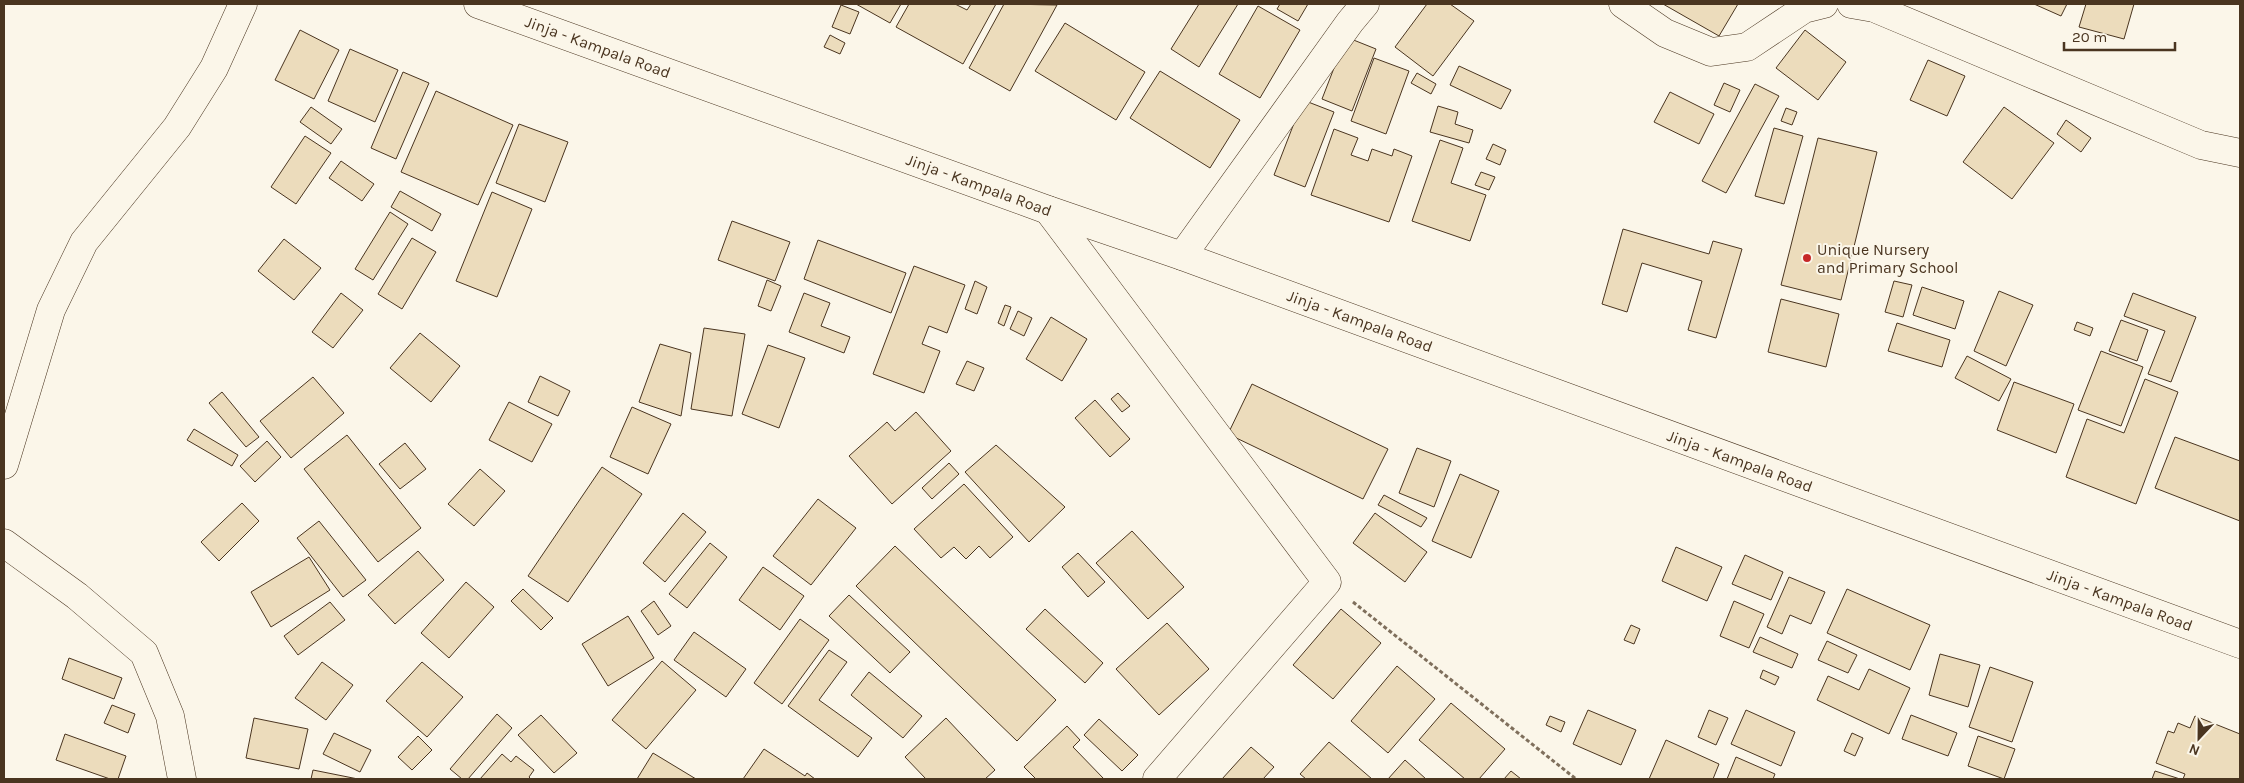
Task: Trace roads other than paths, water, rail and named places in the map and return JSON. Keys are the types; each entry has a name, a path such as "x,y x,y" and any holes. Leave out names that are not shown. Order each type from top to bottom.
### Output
{"main road":[{"path":"4,465 51,310 84,242 178,127 214,68 243,4"},
{"name":"Jinja - Kampala Road","path":"478,4 1048,210 1182,256 2240,644"},
{"path":"1182,256 1350,22 1365,4"},
{"path":"1623,4 1665,33 1711,52 1747,47 1804,8 1824,4"},
{"path":"1851,4 1874,8 2201,144 2240,153"},
{"path":"1048,210 1327,582 1157,779"},
{"path":"4,543 77,596 144,654 170,716 182,779"}],"place":[{"name":"Unique Nursery and Primary School","path":"1807,258"}]}
